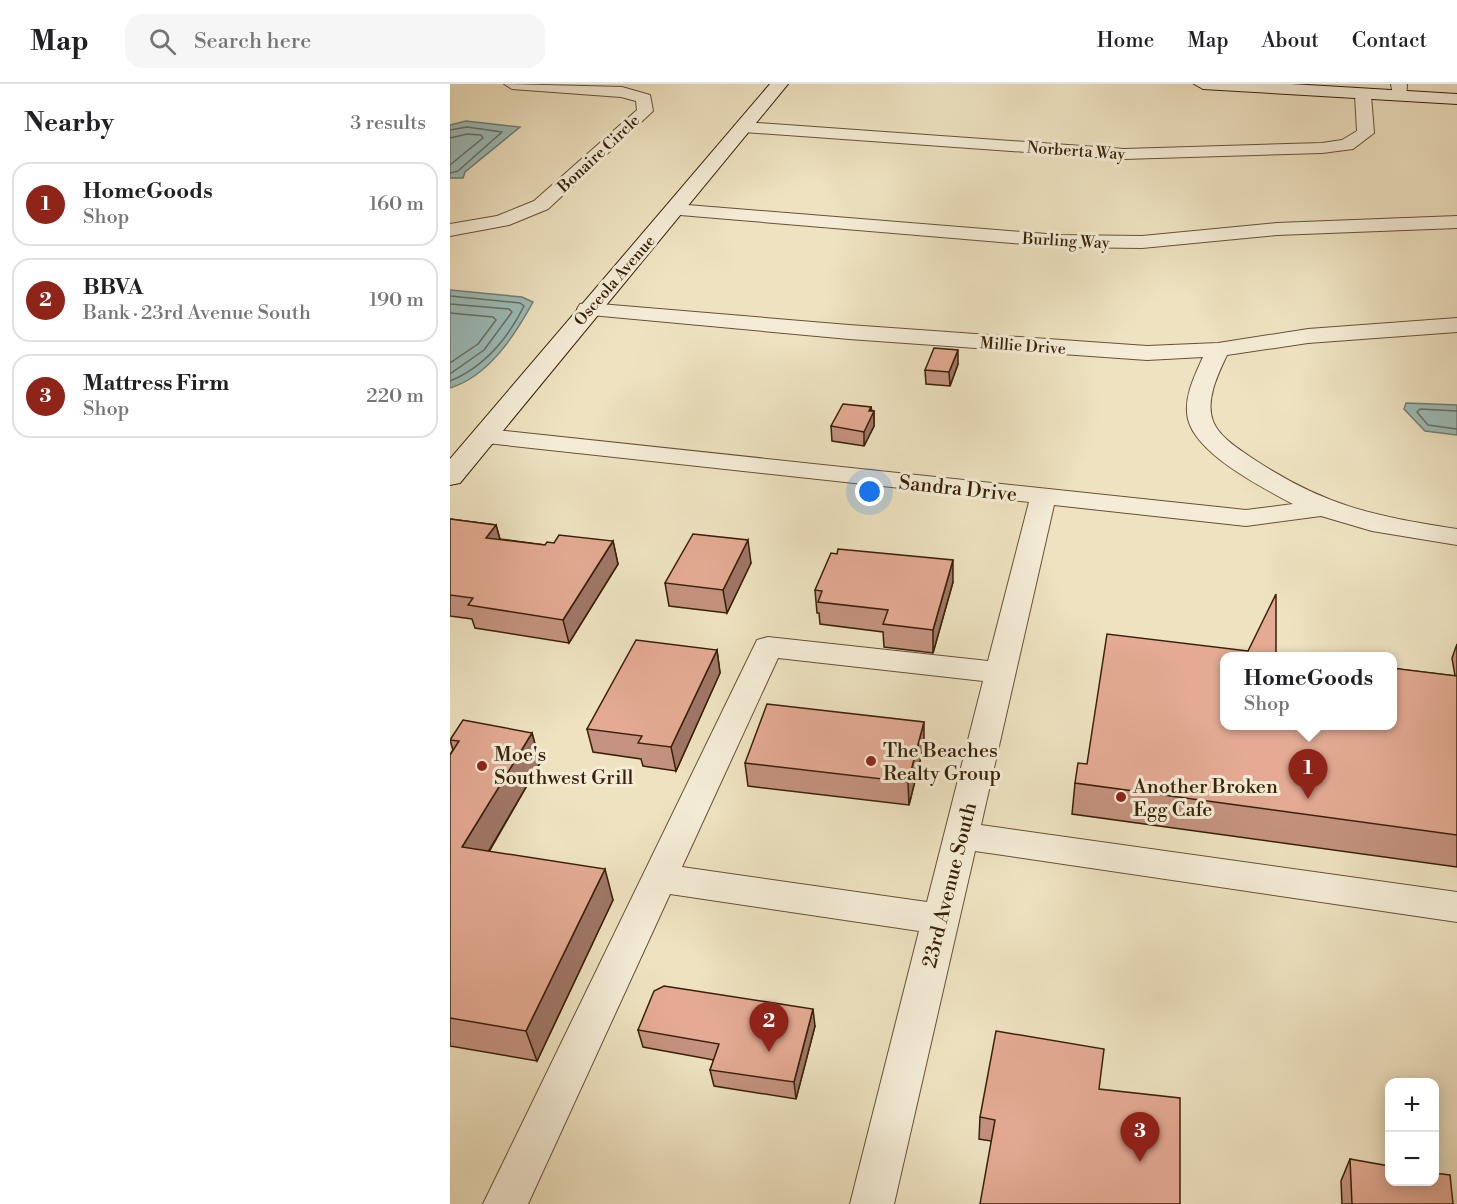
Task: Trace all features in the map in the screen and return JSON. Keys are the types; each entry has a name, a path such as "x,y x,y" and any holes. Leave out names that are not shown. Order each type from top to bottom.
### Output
{"street":[{"name":"Bonaire Circle","path":"450,230 508,226 549,199 645,111 644,99 622,92 512,84"},
{"name":"Osceola Avenue","path":"450,477 588,309 675,210 779,84"},
{"path":"1203,84 1363,95 1399,90 1457,101"},
{"name":"Norberta Way","path":"743,127 1124,154 1322,148 1347,146 1366,133 1363,95"},
{"name":"Burling Way","path":"675,210 1059,241 1118,243 1277,229 1457,222"},
{"name":"Millie Drive","path":"588,309 1095,351 1147,353 1218,350 1308,336 1457,325"},
{"name":"Sandra Drive","path":"1218,350 1202,390 1200,420 1206,434 1240,462 1323,508 1372,522 1457,537"},
{"name":"Sandra Drive","path":"486,436 1246,518 1323,508"},
{"name":"23rd Avenue South","path":"872,1204 1043,497"},
{"path":"505,1204 768,647 1001,673"},
{"path":"961,836 1457,907"},
{"path":"659,878 941,919"}],"water":[{"path":"466,121 520,127 465,172 463,178 450,178 450,125"},
{"path":"450,290 522,297 533,302 509,341 489,364 464,382 450,388"},
{"path":"1406,403 1457,405 1457,435 1425,431 1404,409"}],"building":[{"path":"934,348 958,350 949,372 925,370"},
{"path":"843,404 871,407 869,411 874,411 864,432 831,426"},
{"path":"450,519 496,525 486,538 545,545 547,542 554,543 559,535 613,541 563,620 468,605 473,598 450,595"},
{"path":"693,534 748,540 723,590 665,583"},
{"path":"838,549 953,560 933,630 883,624 888,610 818,602 822,591 815,590 831,553 837,554"},
{"path":"1276,594 1276,652 1220,652 1220,730 1397,730 1397,669 1457,676 1457,835 1075,783 1078,763 1087,764 1107,634 1248,651"},
{"path":"636,640 717,650 671,747 638,743 642,736 587,729"},
{"path":"767,704 924,722 908,782 745,763"},
{"path":"463,720 532,733 462,847 605,869 526,1031 450,1018 450,755 459,741 450,740"},
{"path":"664,986 813,1009 794,1082 710,1070 719,1044 638,1030 654,991"},
{"path":"996,1031 1104,1049 1099,1089 1180,1098 1180,1204 980,1204 995,1120 980,1117"},
{"path":"1350,1159 1385,1165 1385,1186 1439,1186 1439,1174 1450,1175 1453,1204 1352,1204"}],"place":[{"name":"The Beaches Realty Group","path":"871,761"},
{"name":"Moe's Southwest Grill","path":"482,766"},
{"name":"Another Broken Egg Cafe","path":"1121,797"},
{"name":"HomeGoods","path":"1308,799"},
{"name":"BBVA","path":"769,1052"},
{"name":"Mattress Firm","path":"1140,1162"}]}
